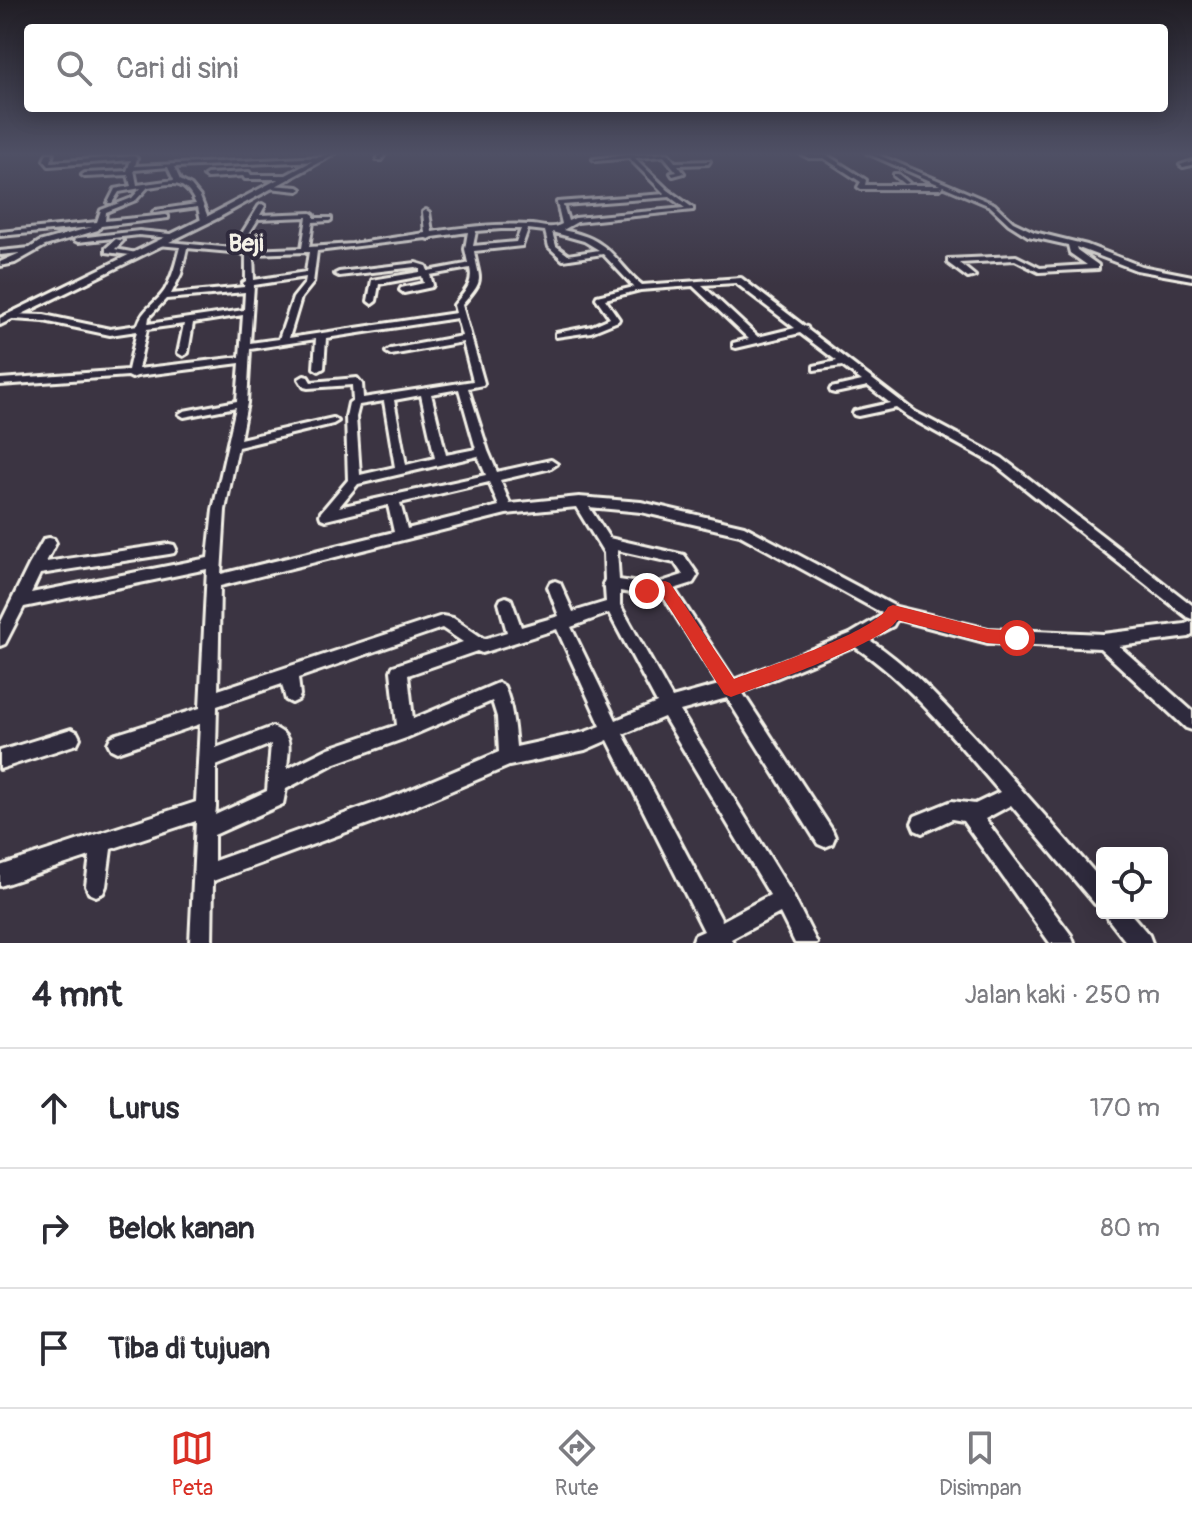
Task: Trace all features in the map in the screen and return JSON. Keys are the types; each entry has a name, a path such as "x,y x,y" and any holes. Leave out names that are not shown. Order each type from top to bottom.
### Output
{"main road":[{"path":"0,322 138,254 172,242 252,197"}],"street":[{"path":"110,202 113,197"},
{"path":"100,224 103,211 135,197"},
{"path":"195,197 205,221"},
{"path":"565,223 559,203 644,197"},
{"path":"552,230 565,223 691,209 676,197"},
{"path":"972,197 992,205 1011,223 1031,234 1072,244 1139,268 1192,278"},
{"path":"62,240 100,224 200,205"},
{"path":"242,251 262,206"},
{"path":"426,212 429,237"},
{"path":"255,217 311,214 309,283 298,297 283,342"},
{"path":"0,234 166,217"},
{"path":"310,220 329,219"},
{"path":"141,233 147,223"},
{"path":"0,264 42,244 141,233 172,242 242,251 309,250 429,237 510,224 552,230 590,241 606,251 640,288"},
{"path":"469,249 518,244 525,227"},
{"path":"552,230 553,247 566,258 606,251"},
{"path":"354,481 351,417 354,403 463,387 480,381 458,305 472,291 477,274 469,249 472,231"},
{"path":"119,241 109,250 138,254"},
{"path":"132,375 146,315 165,297 177,274 172,242"},
{"path":"971,276 951,261 1016,258 1040,270 1095,267 1073,251 1072,244"},
{"path":"0,253 36,249"},
{"path":"201,943 213,582 219,510 242,403 246,353 247,286 251,261 242,251"},
{"path":"372,301 375,282 472,263"},
{"path":"339,274 418,265 426,274 429,285 404,290"},
{"path":"165,297 309,274"},
{"path":"559,335 604,325 615,319 600,298 640,288 738,280 919,419 998,461 1192,613"},
{"path":"694,283 756,340"},
{"path":"13,316 44,318 101,332 247,312"},
{"path":"0,382 132,375 246,353 283,342 461,315"},
{"path":"183,353 189,322"},
{"path":"736,345 804,329"},
{"path":"319,368 321,337"},
{"path":"391,352 468,338"},
{"path":"818,368 846,362"},
{"path":"304,379 306,385 353,380 357,384 358,401"},
{"path":"835,390 870,382"},
{"path":"463,387 482,451 506,509"},
{"path":"426,393 441,459"},
{"path":"388,397 401,469"},
{"path":"184,414 242,403"},
{"path":"858,413 898,404"},
{"path":"234,444 333,421"},
{"path":"482,451 354,481 326,515 551,464"},
{"path":"393,501 402,536"},
{"path":"213,582 506,509 579,502 641,507 744,531 893,612 988,636 1103,641 1189,630 1192,627"},
{"path":"579,502 612,556 610,584 613,606 668,707 784,899 806,943"},
{"path":"604,542 681,560 691,577 647,591 610,584"},
{"path":"0,639 49,543"},
{"path":"34,569 169,549"},
{"path":"0,607 216,562"},
{"path":"555,587 565,622 612,730 714,940 784,899"},
{"path":"665,587 825,837"},
{"path":"506,603 516,636"},
{"path":"406,730 399,671 477,644 487,645 613,606"},
{"path":"203,875 401,803 508,757 585,741 668,707 731,689 855,639 888,621 893,612"},
{"path":"117,743 289,674 442,622 477,644"},
{"path":"855,639 903,672 1015,794 1096,890"},
{"path":"1103,641 1192,722"},
{"path":"289,674 292,695"},
{"path":"278,783 329,757 406,730 498,691 505,717 508,757"},
{"path":"205,829 276,797 280,740 275,735 208,760"},
{"path":"0,760 71,738"},
{"path":"922,823 952,810 970,814 985,810 1015,794"},
{"path":"0,876 207,808"},
{"path":"970,814 1063,943"},
{"path":"96,886 102,843"},
{"path":"1121,919 1141,943"}],"district":[{"name":"Beji","path":"246,243"}],"route":[{"path":"647,591 665,587 731,689 855,639 888,621 893,612 988,636 1017,638"}]}
